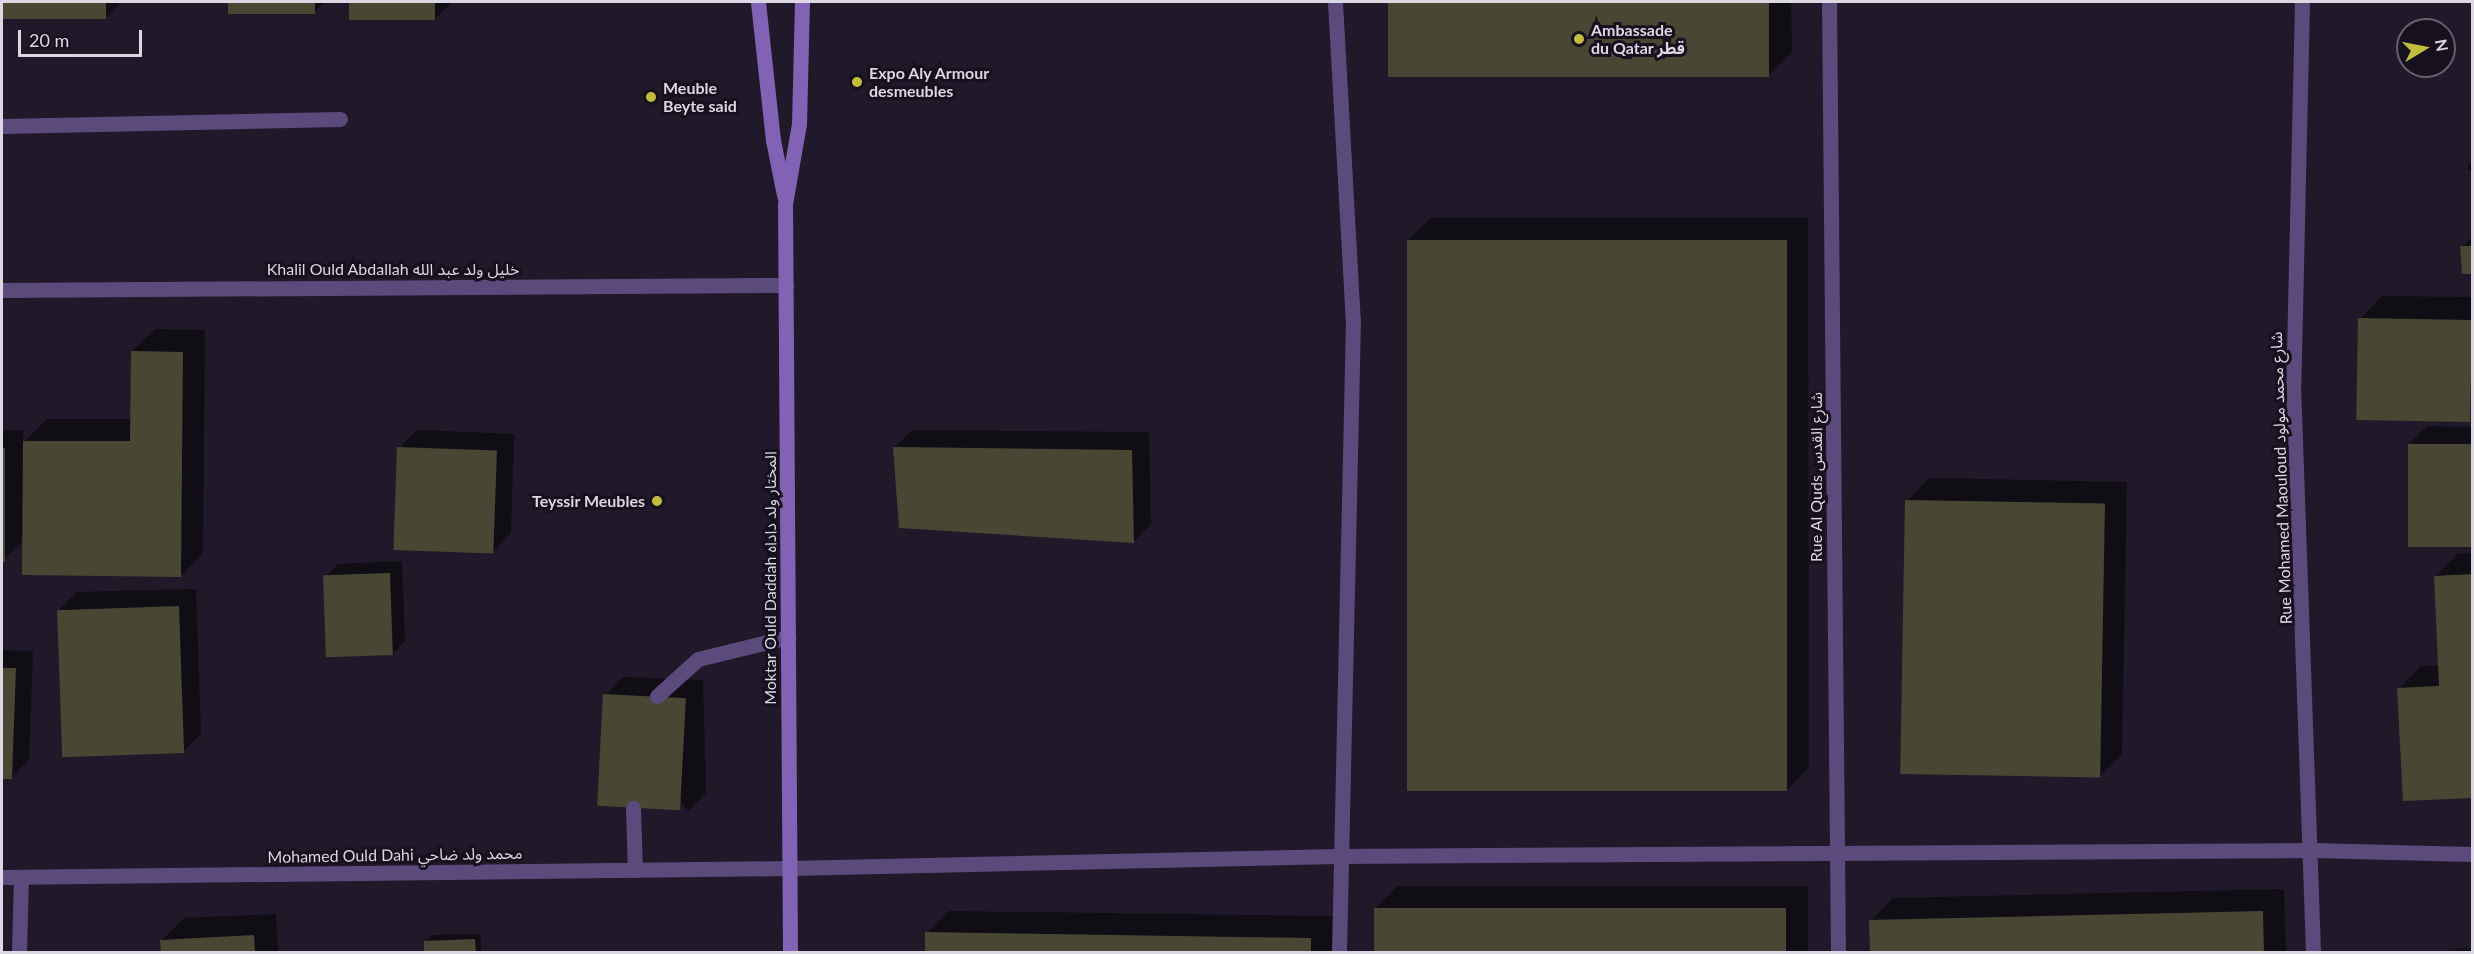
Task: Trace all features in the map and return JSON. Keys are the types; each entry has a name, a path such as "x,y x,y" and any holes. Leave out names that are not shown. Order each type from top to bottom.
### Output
{"main road":[{"name":"Moktar Ould Daddah المختار ولد داداه","path":"758,2 773,140 785,204 790,952"},
{"name":"Moktar Ould Daddah المختار ولد داداه","path":"785,204 799,124 802,2"}],"street":[{"path":"1335,2 1353,320 1339,856 1340,952"},
{"name":"Rue Al Quds شارع القدس","path":"1829,2 1838,952"},
{"name":"Rue Mohamed Maouloud شارع محمد مولود","path":"2302,2 2293,384 2312,850 2313,952"},
{"path":"2,126 340,118"},
{"name":"Khalil Ould Abdallah خليل ولد عبد الله","path":"2,290 786,285"},
{"path":"657,696 698,658 788,637"},
{"path":"633,808 635,870"},
{"name":"Mohamed Ould Dahi محمد ولد ضاحي","path":"2,877 790,868 1339,856 2312,850 2472,854"},
{"path":"19,952 21,877"}],"building":[{"path":"2,2 106,2 106,19 2,19"},
{"path":"228,2 315,2 315,14 228,14"},
{"path":"349,2 435,2 435,20 349,20"},
{"name":"Ambassade du Qatar قطر","path":"1388,2 1769,2 1769,77 1388,77"},
{"path":"1407,240 1787,240 1787,791 1407,791"},
{"path":"2460,246 2472,246 2472,274 2462,274"},
{"path":"2358,318 2472,320 2470,422 2356,420"},
{"path":"131,351 183,352 181,577 22,575 23,441 130,441"},
{"path":"2408,444 2472,444 2472,547 2408,547"},
{"path":"397,447 497,450 493,553 393,550"},
{"path":"893,447 1132,450 1134,543 899,528"},
{"path":"2,448 5,448 5,562 2,562"},
{"path":"1905,500 2105,503 2100,777 1900,774"},
{"path":"390,573 393,655 326,657 323,575"},
{"path":"2472,574 2472,798 2403,801 2397,688 2439,686 2434,576"},
{"path":"179,606 184,753 62,757 57,610"},
{"path":"2,668 16,668 12,779 2,779"},
{"path":"603,694 686,698 680,810 597,806"},
{"path":"1374,908 1786,908 1786,952 1374,952"},
{"path":"2263,911 2264,952 1870,952 1869,920"},
{"path":"925,932 1311,938 1311,952 925,952"},
{"path":"254,935 255,952 161,952 160,940"},
{"path":"475,939 476,952 424,952 424,941"}],"place":[{"name":"Ambassade du Qatar قطر","path":"1579,39"},
{"name":"Expo Aly Armour desmeubles","path":"857,82"},
{"name":"Meuble Beyte said","path":"651,97"},
{"name":"Teyssir Meubles","path":"657,501"}]}
